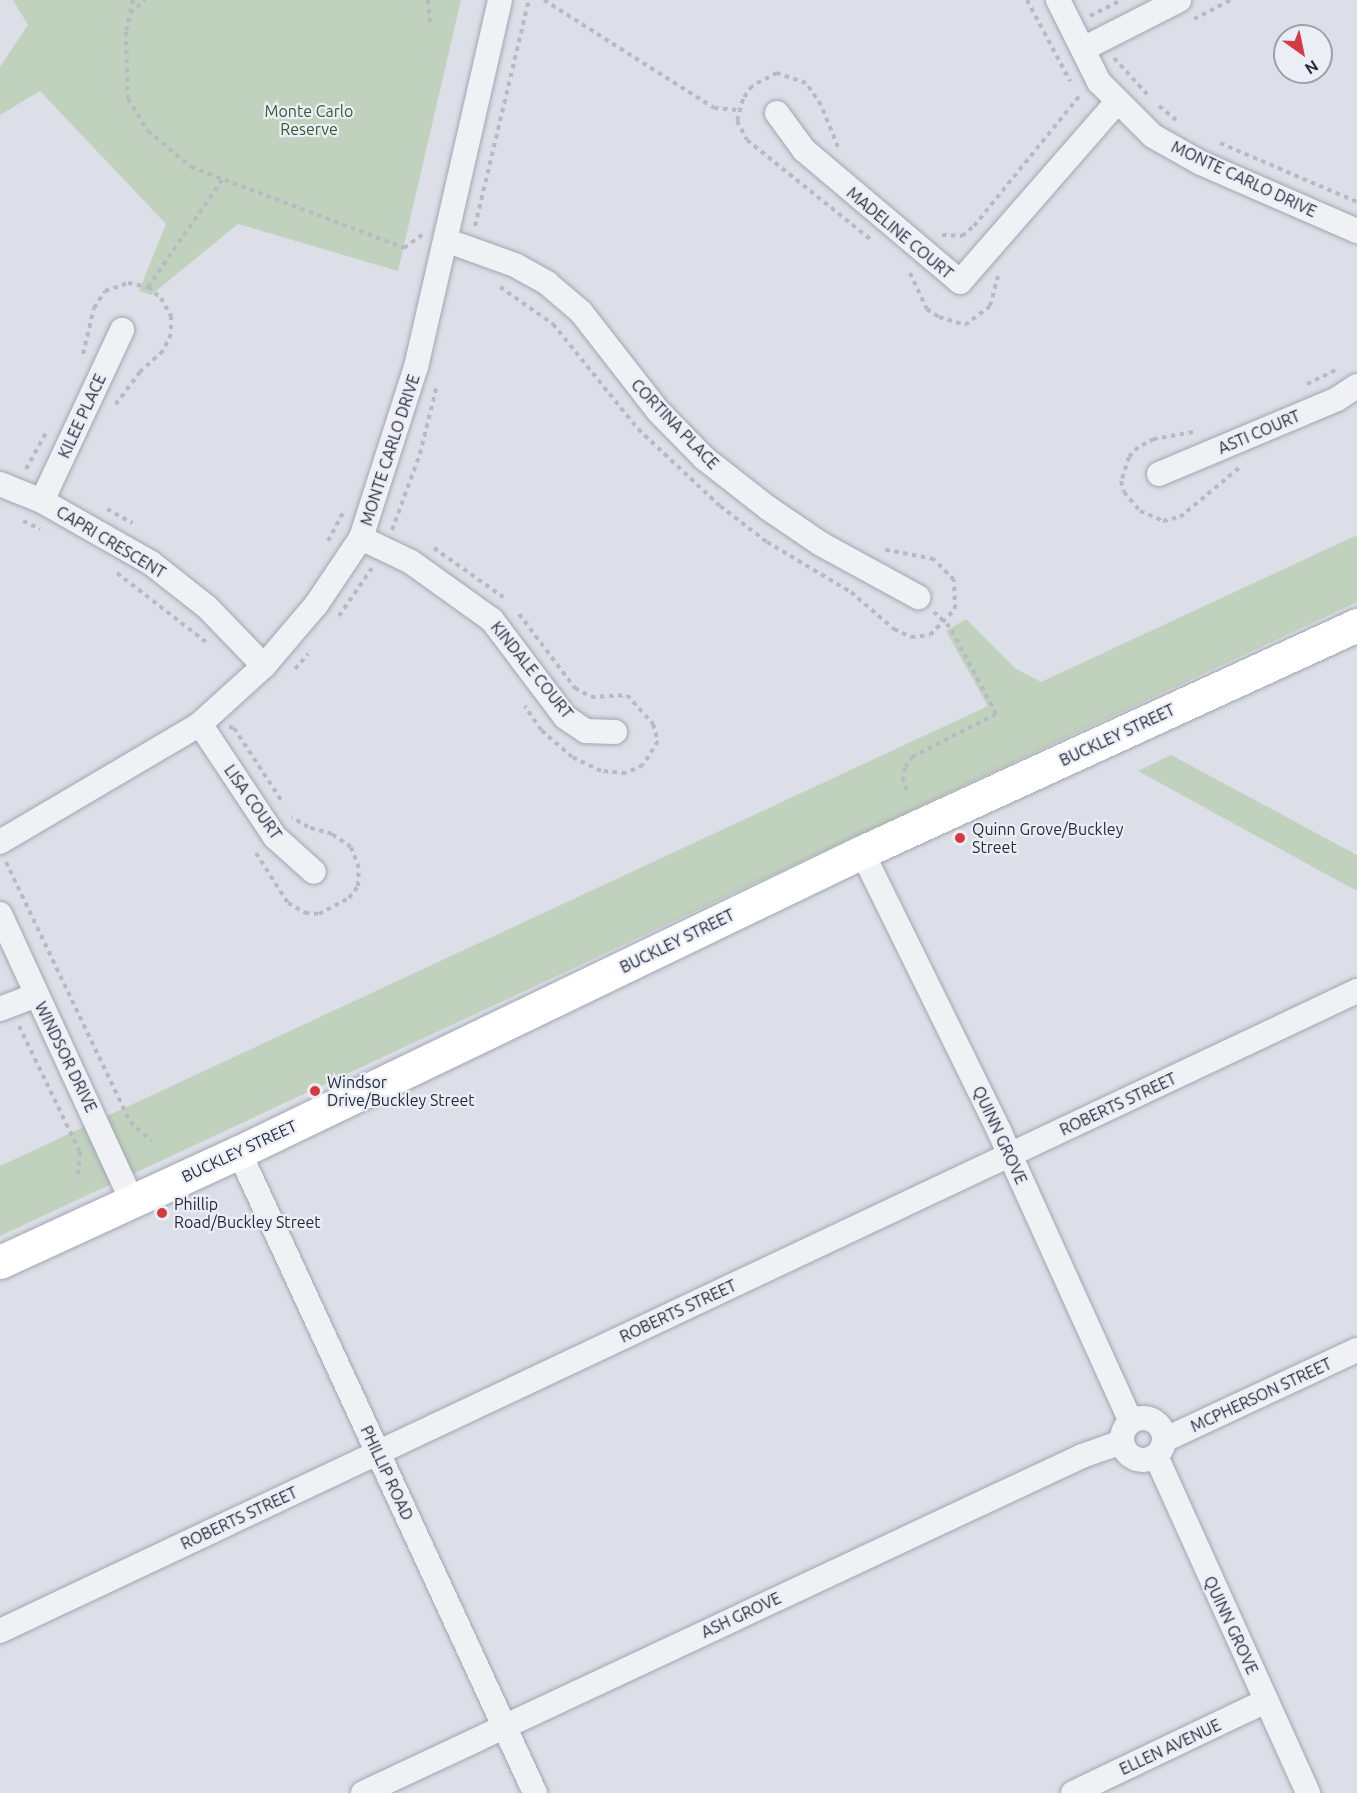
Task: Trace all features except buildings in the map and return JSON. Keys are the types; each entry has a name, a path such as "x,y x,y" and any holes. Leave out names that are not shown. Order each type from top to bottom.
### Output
{"main road":[{"name":"BUCKLEY STREET","path":"0,1262 131,1199 239,1152 862,852 1357,625"}],"street":[{"name":"MONTE CARLO DRIVE","path":"2,850 205,732 316,605 361,538 413,379 448,241 500,0"},
{"name":"MONTE CARLO DRIVE","path":"1058,0 1091,45 1099,82 1153,136 1201,163 1357,231"},
{"path":"1091,45 1179,0"},
{"name":"MADELINE COURT","path":"777,113 821,166 960,282 1117,102"},
{"name":"CORTINA PLACE","path":"448,241 514,265 547,283 581,312 658,411 704,458 768,508 821,544 918,597"},
{"name":"KILEE PLACE","path":"42,501 122,330"},
{"name":"ASTI COURT","path":"1159,474 1337,399 1357,386"},
{"name":"CAPRI CRESCENT","path":"0,484 42,501 151,563 207,607 264,666"},
{"name":"KINDALE COURT","path":"361,538 411,562 492,620 565,717 586,731 615,732"},
{"name":"LISA COURT","path":"205,732 275,837 314,872"},
{"name":"QUINN GROVE","path":"862,852 1010,1155 1127,1432 1143,1418 1156,1422 1160,1448 1266,1701 1308,1793"},
{"name":"WINDSOR DRIVE","path":"0,914 131,1199"},
{"name":"ROBERTS STREET","path":"0,1631 1357,992"},
{"path":"5,1007 36,995"},
{"name":"PHILLIP ROAD","path":"239,1152 535,1793"},
{"name":"MCPHERSON STREET","path":"1160,1448 1357,1350"},
{"path":"1127,1432 1136,1459 1160,1448"},
{"name":"ASH GROVE","path":"363,1793 1082,1456 1127,1432"},
{"name":"ELLEN AVENUE","path":"1073,1793 1266,1701"}],"path":[{"path":"133,0 126,32 128,99 148,131 191,167 404,248 422,233"},
{"path":"130,14 145,0"},
{"path":"428,0 430,25"},
{"path":"544,0 714,108 738,110 752,86 777,73 806,83 821,105 838,148 847,156"},
{"path":"1090,16 1121,0"},
{"path":"1086,8 1090,16 1091,45 1149,96"},
{"path":"936,230 953,237 962,236 974,226 1080,95"},
{"path":"1156,104 1180,123"},
{"path":"1216,142 1357,202"},
{"path":"148,287 222,180"},
{"path":"419,244 424,222"},
{"path":"475,226 485,230"},
{"path":"422,233 448,241"},
{"path":"323,549 344,510"},
{"path":"16,518 45,532"},
{"path":"878,549 934,559 946,568 956,592 955,609 946,622"},
{"path":"116,571 214,648"},
{"path":"907,790 903,781 905,767 912,757 996,714 946,622 918,597"},
{"path":"205,732 234,728 294,819 332,834 351,847 359,868 358,886 334,909 320,914 305,913 288,903 249,843"},
{"path":"2,850 8,867 130,1122 152,1142"},
{"path":"8,867 18,860"},
{"path":"5,1007 80,1152 78,1177"}],"green space":[{"name":"Monte Carlo Reserve","path":"13,0 461,0 398,271 238,224 151,295 139,291 166,224 40,91 0,115 0,67 28,25"},
{"path":"1357,535 1357,602 0,1236 0,1166 988,706 946,631 966,619 1015,668 1041,682"},
{"path":"1171,755 1357,855 1357,891 1138,771"}],"place":[{"name":"Quinn Grove/Buckley Street","path":"960,838"},
{"name":"Windsor Drive/Buckley Street","path":"315,1091"},
{"name":"Phillip Road/Buckley Street","path":"162,1213"}]}
